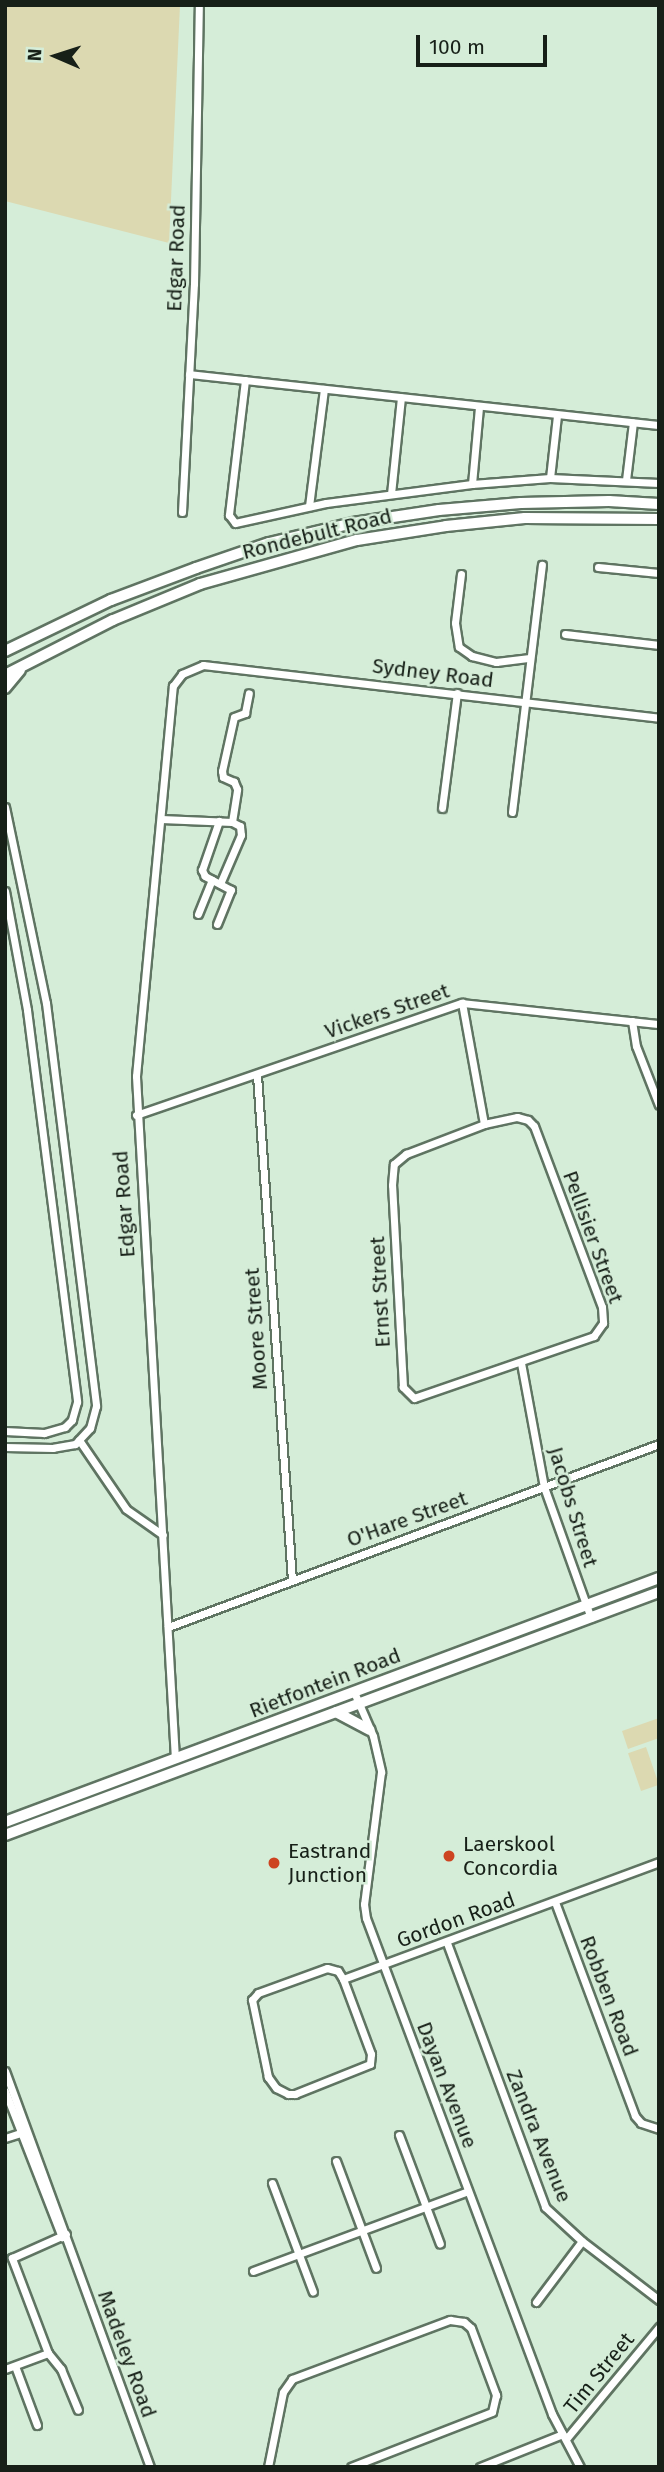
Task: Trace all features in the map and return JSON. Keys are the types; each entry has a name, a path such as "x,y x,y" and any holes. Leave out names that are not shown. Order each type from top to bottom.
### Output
{"main road":[{"name":"Rondebult Road","path":"5,651 111,600 196,568 269,543 353,523 439,510 521,503 609,501 659,504"},
{"name":"Rondebult Road","path":"5,675 113,620 200,584 357,540 446,526 525,518 659,519"},
{"path":"5,688 24,664"},
{"name":"Rietfontein Road","path":"5,1822 659,1578"},
{"name":"Rietfontein Road","path":"5,1835 659,1592"},
{"path":"530,1626 534,1639"},
{"path":"337,1713 370,1730"}],"street":[{"name":"Edgar Road","path":"182,512 189,374 199,5"},
{"path":"189,374 659,425"},
{"path":"245,380 230,509 232,521 239,523 309,506 472,484 550,478 626,480 659,484"},
{"path":"309,506 324,389"},
{"path":"391,494 401,398"},
{"path":"472,484 479,407"},
{"path":"550,478 557,416"},
{"path":"626,480 633,422"},
{"path":"512,812 523,702 542,565"},
{"path":"598,568 659,573"},
{"path":"461,574 454,623 459,647 472,656 496,662 530,658"},
{"path":"565,634 659,645"},
{"name":"Edgar Road","path":"175,1759 136,1115 138,1040 161,819 170,693 182,674 203,665"},
{"name":"Sydney Road","path":"203,665 659,718"},
{"path":"232,822 237,789 234,782 223,778 222,771 234,717 245,713 249,693"},
{"path":"442,808 457,693"},
{"path":"5,807 46,1003 96,1387 93,1419 79,1440 65,1447 5,1447"},
{"path":"161,819 219,821 240,825 242,835 220,884"},
{"path":"217,925 231,891 203,873 202,867 219,821"},
{"path":"198,914 212,880"},
{"path":"5,891 29,1023 76,1402 72,1420 65,1427 44,1433 5,1431"},
{"path":"462,1003 484,1124"},
{"name":"Vickers Street","path":"136,1115 462,1003 659,1024"},
{"path":"632,1021 636,1046 659,1105"},
{"name":"Moore Street","path":"257,1075 292,1580"},
{"name":"Pellisier Street","path":"484,1124 517,1117 528,1120 534,1126 603,1312 603,1323 594,1336 522,1363"},
{"name":"Ernst Street","path":"484,1124 406,1154 398,1159 391,1172 404,1387 411,1397 420,1399 522,1363"},
{"name":"Jacobs Street","path":"522,1363 544,1487 591,1618"},
{"path":"79,1440 126,1510 163,1535"},
{"name":"O'Hare Street","path":"168,1627 659,1444"},
{"name":"Dayan Avenue","path":"354,1692 380,1761 381,1786 364,1909 547,2401 580,2467"},
{"name":"Gordon Road","path":"343,1979 447,1943 659,1862"},
{"name":"Robben Road","path":"555,1902 635,2116 640,2123 658,2129"},
{"name":"Zandra Avenue","path":"447,1943 545,2207 582,2241 659,2300"},
{"path":"327,1968 338,1971 343,1979 371,2054 370,2064 295,2094 276,2088 268,2077 251,2005 254,1996 327,1968"},
{"name":"Madeley Road","path":"5,2071 13,2116"},
{"name":"Madeley Road","path":"5,2091 71,2253 150,2467"},
{"path":"5,2138 23,2132"},
{"path":"399,2135 440,2244"},
{"path":"336,2161 376,2268"},
{"path":"272,2183 313,2292"},
{"path":"253,2271 468,2191"},
{"path":"64,2235 12,2258 48,2353 61,2369 78,2410"},
{"path":"536,2302 582,2241"},
{"path":"268,2467 283,2392 292,2379 450,2320 464,2322 471,2328 496,2395 492,2412 363,2465 351,2467"},
{"name":"Tim Street","path":"565,2437 659,2328"},
{"path":"5,2370 48,2353"},
{"path":"15,2366 37,2425"},
{"path":"481,2467 565,2437"}],"shaded area":[{"path":"5,5 180,5 169,243 5,201"},
{"path":"659,1718 659,1738 628,1749 622,1731"},
{"path":"646,1747 659,1785 641,1791 628,1753"}],"place":[{"name":"Laerskool Concordia","path":"449,1856"},
{"name":"Eastrand Junction","path":"274,1863"}]}
